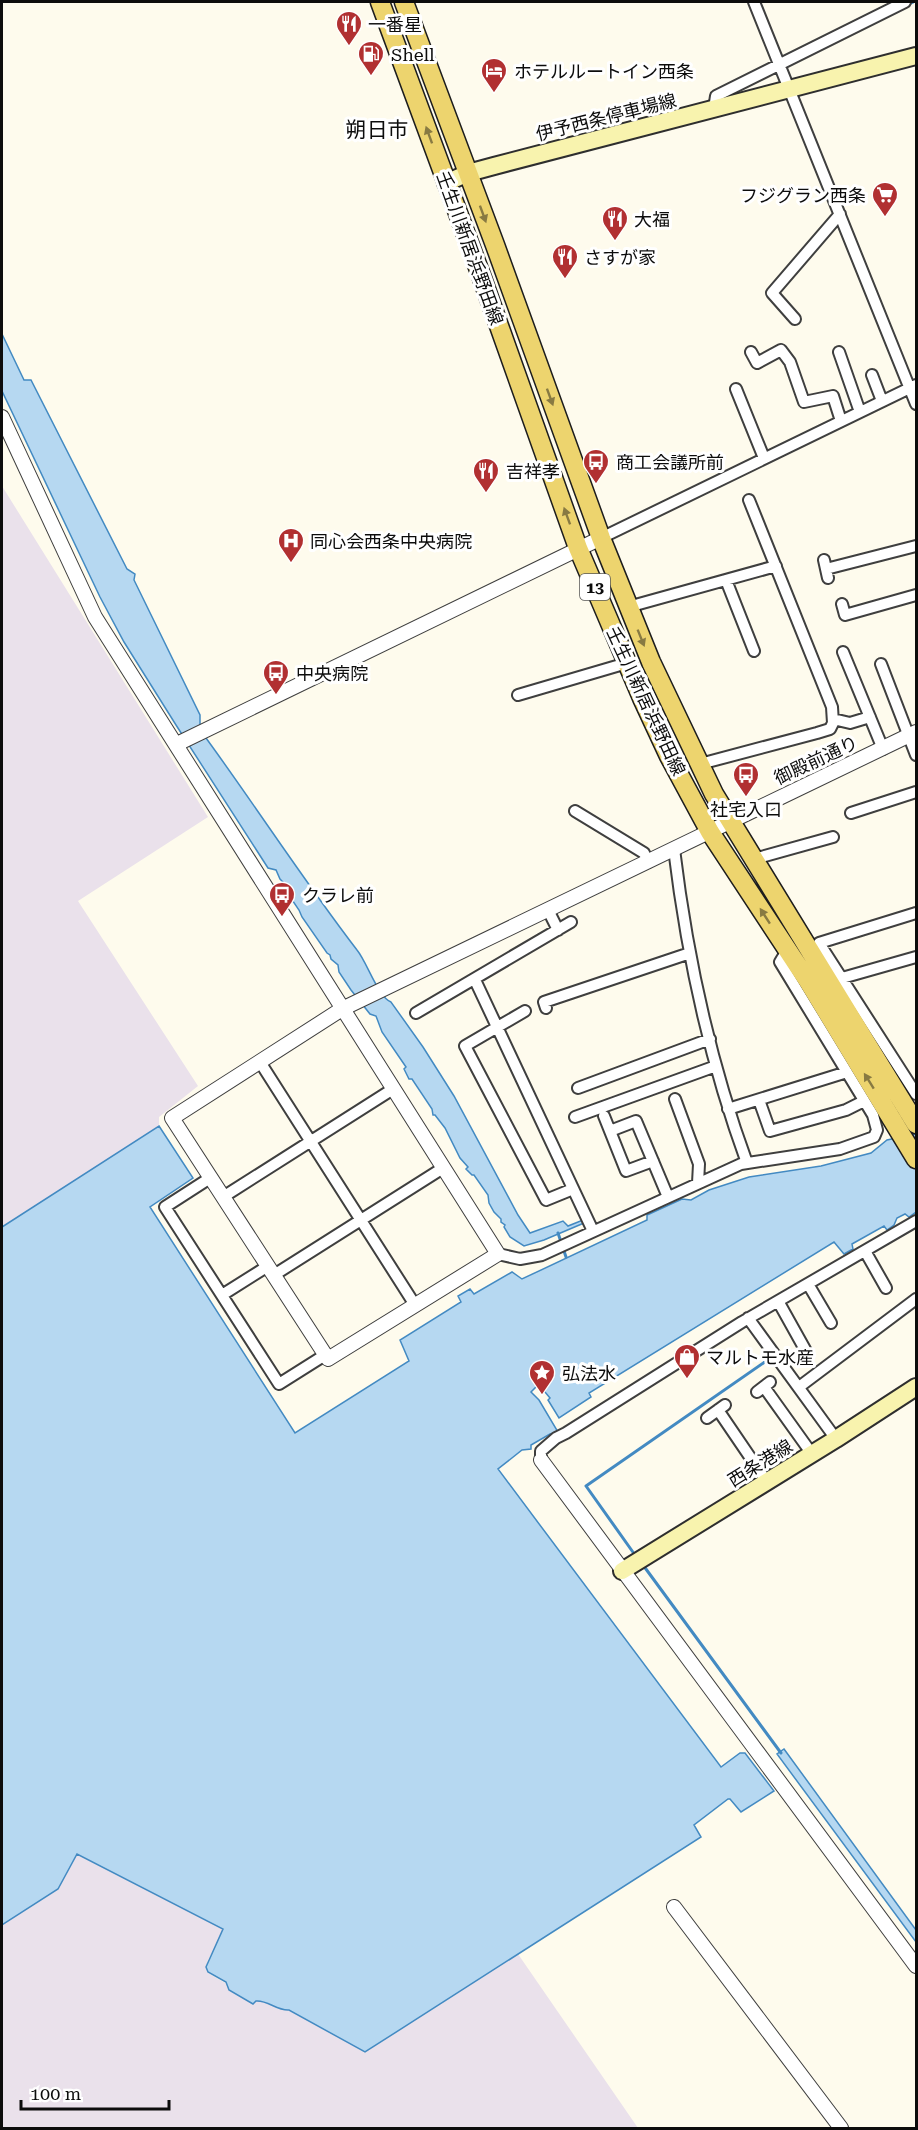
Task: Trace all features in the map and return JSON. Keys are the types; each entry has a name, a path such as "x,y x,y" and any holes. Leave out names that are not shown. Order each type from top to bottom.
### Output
{"main road":[{"name":"壬生川新居浜野田線","path":"380,2 579,548 669,756 710,832 807,981 908,1127"},
{"name":"壬生川新居浜野田線","path":"404,2 601,538 651,662 714,794 798,930 828,968 908,1127 916,1159"},
{"name":"伊予西条停車場線","path":"446,183 468,173 916,56"},
{"name":"西条港線","path":"622,1571 916,1387"}],"street":[{"path":"754,2 913,386 916,404"},
{"path":"714,109 716,96 904,2"},
{"path":"795,319 772,293 840,214"},
{"path":"751,352 757,363 781,350 790,362 804,402 833,396 841,421"},
{"path":"839,352 860,412"},
{"path":"872,375 882,401"},
{"path":"179,743 913,386"},
{"path":"736,389 764,458"},
{"path":"2,417 95,617 179,743 347,1006 393,1089 498,1254"},
{"path":"700,764 830,729 833,719 832,707 749,500"},
{"path":"826,569 916,546"},
{"path":"628,607 776,566"},
{"path":"726,580 754,651"},
{"path":"842,604 845,615 916,595"},
{"path":"843,652 883,748"},
{"path":"518,695 627,663"},
{"path":"881,664 913,734 916,755"},
{"path":"833,719 850,723 870,717"},
{"name":"御殿前通り","path":"210,1178 172,1118 347,1006 913,734"},
{"path":"851,813 916,792"},
{"path":"575,811 644,853 648,862"},
{"path":"754,858 834,837"},
{"path":"674,849 682,913 716,1066 747,1163"},
{"path":"548,910 558,930"},
{"path":"916,913 819,943 828,968 842,978 916,1094"},
{"path":"416,1013 571,922"},
{"path":"325,1355 279,1384 165,1207 210,1178 328,1359 498,1254 520,1259 542,1255 698,1183 747,1163 840,1149 874,1137 878,1130 877,1123 780,962 798,930"},
{"path":"546,1008 544,1002 690,953"},
{"path":"842,978 916,957"},
{"path":"807,981 828,968"},
{"path":"474,980 593,1231"},
{"path":"525,1011 465,1046 546,1200 573,1189"},
{"path":"578,1088 710,1039"},
{"path":"260,1062 415,1305"},
{"path":"576,1117 716,1066"},
{"path":"728,1109 847,1072"},
{"path":"223,1197 393,1089"},
{"path":"675,1099 699,1164 698,1183"},
{"path":"759,1100 770,1131 846,1110 864,1101"},
{"path":"604,1116 626,1171 653,1161"},
{"path":"610,1131 636,1121 668,1197"},
{"path":"222,1295 271,1271 360,1220 443,1167"},
{"path":"916,1221 748,1318 556,1438 541,1451 539,1458 916,1966"},
{"path":"865,1251 885,1288"},
{"path":"808,1284 831,1323"},
{"path":"799,1387 916,1299"},
{"path":"778,1301 807,1353"},
{"path":"748,1318 836,1439"},
{"path":"764,1387 812,1454"},
{"path":"707,1418 721,1408 767,1482"},
{"path":"674,1907 841,2128"}],"shaded area":[{"path":"2,486 208,817 78,901 198,1086 159,1117 159,1126 2,1227"},
{"path":"77,1854 224,1929 208,1960 206,1967 208,1973 256,2001 289,2010 365,2052 518,1954 638,2128 2,2128 2,1925 58,1889"}],"water":[{"path":"2,334 24,380 31,380 127,569 135,574 134,580 200,715 200,725 206,738 318,898 361,955 377,987 391,1002 423,1047 454,1096 518,1215 530,1233 563,1221 568,1226 583,1220 584,1223 524,1246 510,1237 505,1225 489,1203 488,1195 474,1175 466,1169 468,1167 460,1158 445,1128 433,1115 432,1109 412,1079 409,1079 404,1069 406,1067 382,1032 376,1016 370,1014 351,990 339,972 338,965 331,959 302,917 276,870 268,868 124,642 100,597 2,391"},
{"path":"159,1126 193,1178 150,1207 295,1433 409,1361 400,1340 461,1302 458,1296 470,1289 474,1294 512,1272 522,1279 647,1220 647,1215 682,1199 691,1200 709,1190 749,1177 821,1166 871,1153 887,1140 916,1134 916,1212 909,1217 905,1214 897,1218 894,1225 887,1230 884,1226 852,1244 853,1249 844,1254 834,1242 589,1393 591,1397 559,1418 548,1400 550,1398 540,1386 536,1387 531,1392 539,1400 558,1432 531,1445 531,1449 522,1450 498,1469 721,1767 740,1753 745,1753 774,1791 741,1812 728,1799 694,1825 701,1837 365,2052 289,2010 260,2001 253,2004 229,1990 226,1982 208,1972 206,1967 223,1929 77,1854 58,1889 2,1925 2,1227"},
{"path":"784,1749 916,1930 916,1942 777,1754"}],"waterway":[{"path":"906,5 913,2"},
{"path":"558,1233 566,1257"},
{"path":"635,1555 586,1486 769,1359"},
{"path":"643,1565 781,1753"}],"place":[{"name":"一番星","path":"349,47"},
{"name":"Shell","path":"371,77"},
{"name":"ホテルルートイン西条","path":"494,94"},
{"name":"フジグラン西条","path":"885,218"},
{"name":"大福","path":"615,242"},
{"name":"さすが家","path":"565,280"},
{"name":"商工会議所前","path":"596,485"},
{"name":"吉祥孝","path":"486,494"},
{"name":"同心会西条中央病院","path":"291,564"},
{"name":"中央病院","path":"276,696"},
{"name":"社宅入口","path":"746,798"},
{"name":"クラレ前","path":"282,918"},
{"name":"マルトモ水産","path":"687,1380"},
{"name":"弘法水","path":"542,1396"}],"district":[{"name":"朔日市","path":"377,130"}]}
